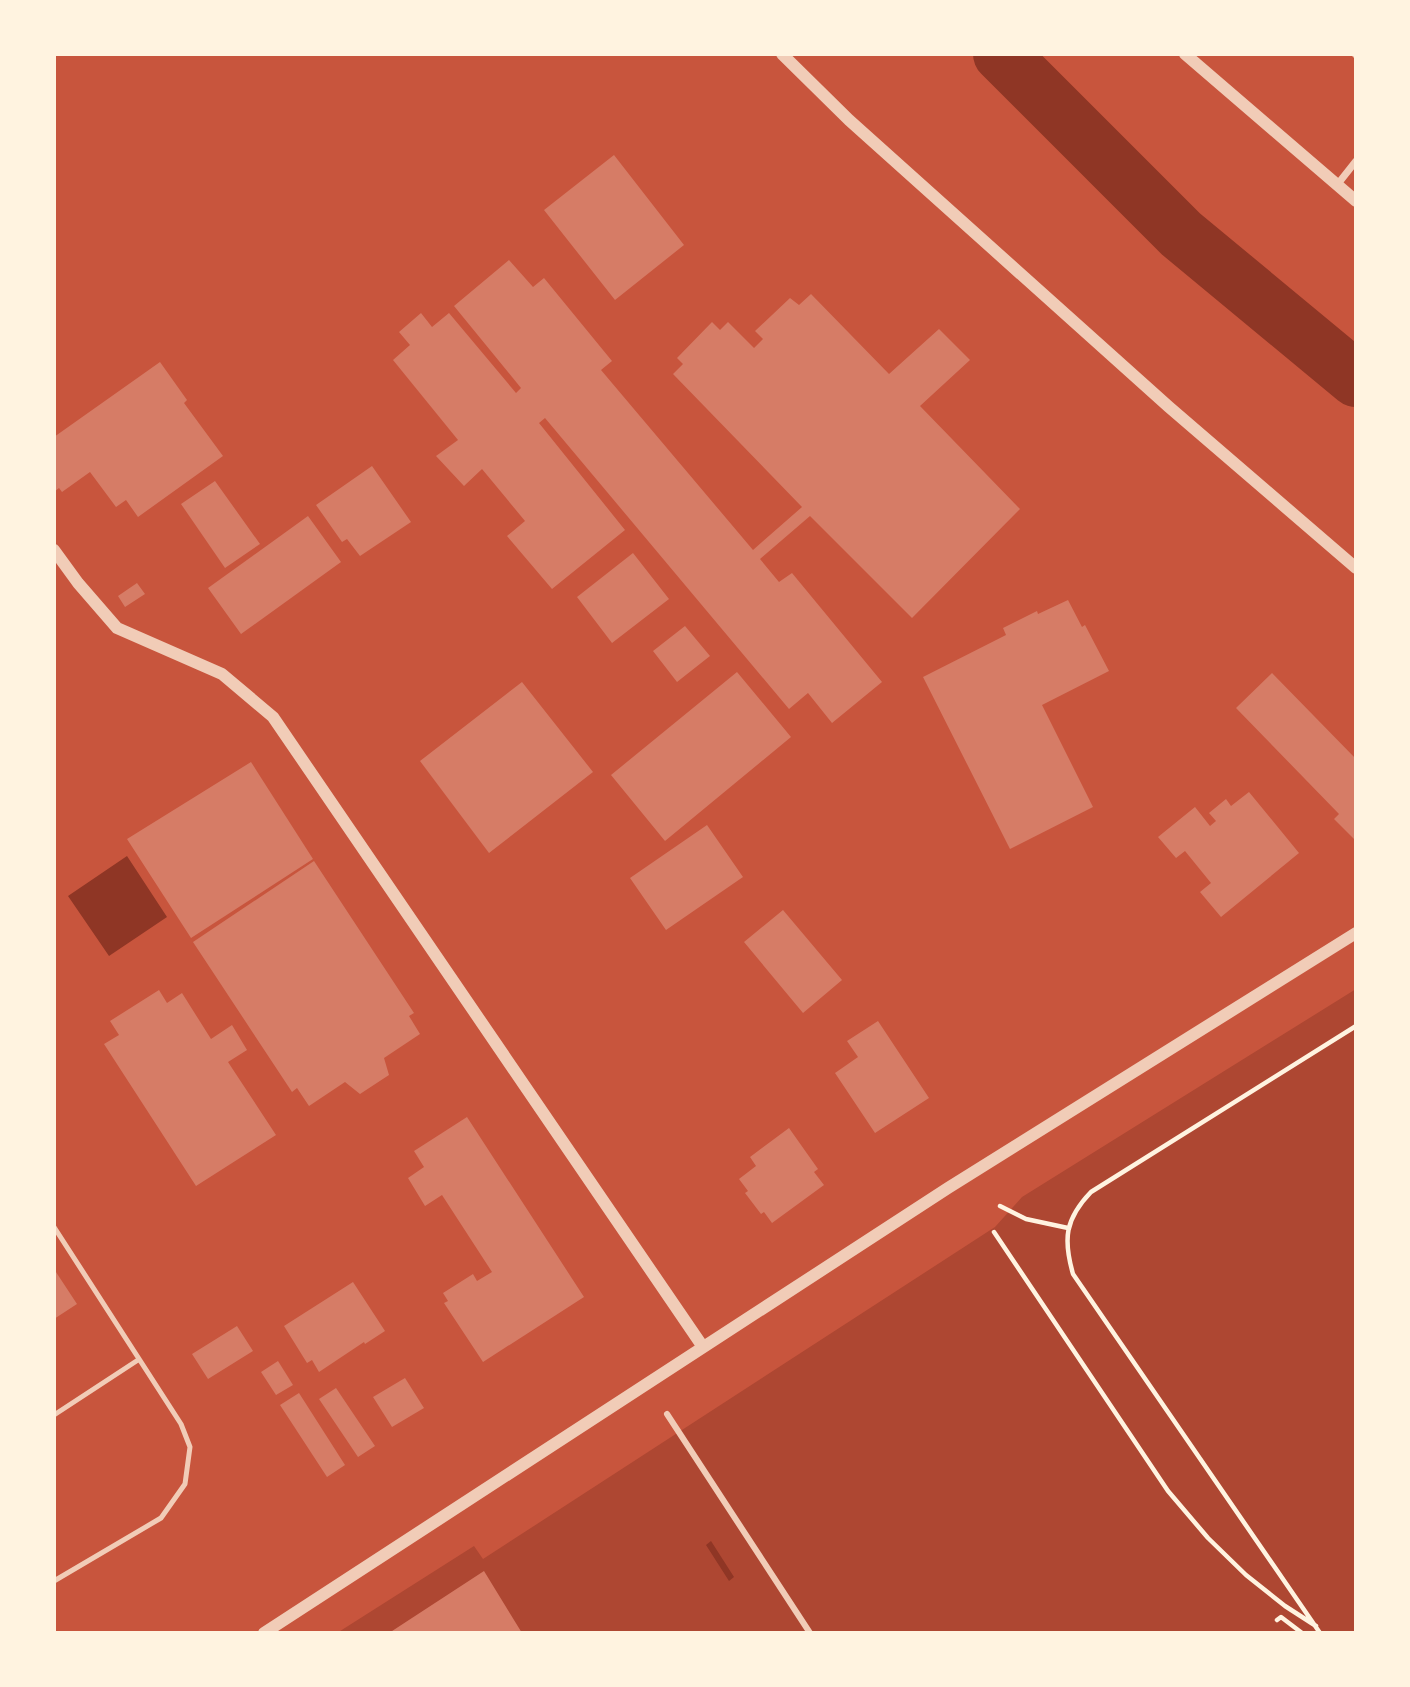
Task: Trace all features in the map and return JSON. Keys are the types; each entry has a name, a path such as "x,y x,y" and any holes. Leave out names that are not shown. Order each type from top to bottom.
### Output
{"street":[{"path":"782,54 849,120 1097,342 1356,568"},
{"path":"1185,54 1356,201"},
{"path":"1337,185 1356,161"},
{"path":"54,550 117,628 222,674 273,717 703,1347"},
{"path":"264,1633 948,1188 1356,933"},
{"path":"667,1414 810,1633"}],"lane":[{"path":"54,1227 181,1423 190,1447 185,1484 160,1518 54,1581"},
{"path":"54,1415 138,1360"}],"path":[{"path":"1320,1630 1073,1274 1066,1250 1068,1228 1077,1207 1091,1192 1356,1026"},
{"path":"1000,1206 1027,1219 1068,1228"},
{"path":"994,1232 1168,1491 1208,1538 1246,1575 1284,1606 1320,1630"},
{"path":"1277,1620 1280,1617 1302,1633"},
{"path":"1287,1633 1296,1628"}],"shaded area":[{"path":"127,856 167,917 109,956 68,896"},
{"path":"1356,989 1356,1633 337,1633 474,1546 483,1559 995,1227 1022,1197"},
{"path":"711,1541 734,1577 729,1581 706,1545"}],"building":[{"path":"614,155 684,245 615,300 544,210"},
{"path":"509,260 533,287 544,278 612,361 601,370 753,550 802,507 673,374 683,364 677,358 712,322 720,330 728,322 754,348 763,339 755,331 790,298 799,305 811,294 889,374 939,329 970,360 920,406 1020,509 912,618 810,516 760,559 779,582 792,573 882,682 832,723 808,693 789,709 545,418 539,423 625,530 552,589 507,536 525,521 482,469 464,486 436,456 458,440 393,360 410,345 399,332 421,313 432,327 449,313 516,393 521,388 454,306"},
{"path":"160,362 187,400 184,403 223,456 138,517 126,500 116,507 90,472 62,492 59,488 54,492 54,437"},
{"path":"372,466 411,522 360,556 347,539 342,542 316,505"},
{"path":"215,481 260,544 225,568 181,504"},
{"path":"308,516 341,562 241,634 208,588"},
{"path":"633,553 669,599 612,643 577,597"},
{"path":"137,583 145,594 125,607 118,596"},
{"path":"1068,600 1082,627 1085,625 1109,671 1042,705 1093,807 1010,849 923,677 1006,635 1003,628 1037,611 1038,614"},
{"path":"685,626 710,656 677,682 653,651"},
{"path":"737,672 791,737 665,841 611,775"},
{"path":"1272,673 1356,759 1356,841 1334,819 1339,814 1236,708"},
{"path":"522,682 593,772 489,853 420,761"},
{"path":"251,762 313,859 191,938 127,839"},
{"path":"1249,792 1299,853 1221,917 1200,892 1211,883 1185,851 1176,858 1158,837 1195,807 1210,826 1216,821 1209,813 1226,799 1231,806"},
{"path":"707,825 743,877 666,930 630,878"},
{"path":"314,861 414,1013 409,1016 420,1034 384,1058 389,1075 360,1094 345,1082 309,1106 297,1088 292,1092 193,942"},
{"path":"783,910 842,980 803,1013 744,942"},
{"path":"159,990 167,1003 182,993 211,1039 232,1025 247,1050 228,1062 276,1135 196,1186 104,1044 119,1035 110,1021"},
{"path":"878,1021 929,1098 875,1133 835,1073 858,1057 847,1041"},
{"path":"467,1117 584,1297 483,1362 444,1303 448,1301 443,1293 473,1274 477,1281 492,1272 442,1195 425,1206 408,1178 424,1167 414,1151"},
{"path":"789,1128 818,1169 814,1172 824,1185 772,1223 764,1212 761,1214 745,1193 748,1191 739,1179 756,1166 750,1157"},
{"path":"54,1269 77,1304 54,1319"},
{"path":"353,1282 385,1331 319,1372 312,1360 307,1363 284,1326"},
{"path":"237,1326 253,1351 208,1379 192,1354"},
{"path":"278,1361 293,1385 276,1395 261,1372"},
{"path":"405,1378 424,1408 392,1427 373,1397"},
{"path":"336,1388 375,1446 358,1457 319,1399"},
{"path":"299,1393 345,1465 327,1477 280,1405"},
{"path":"484,1571 522,1633 389,1633"}],"waterway":[{"path":"1001,54 1181,234 1356,379"}]}
